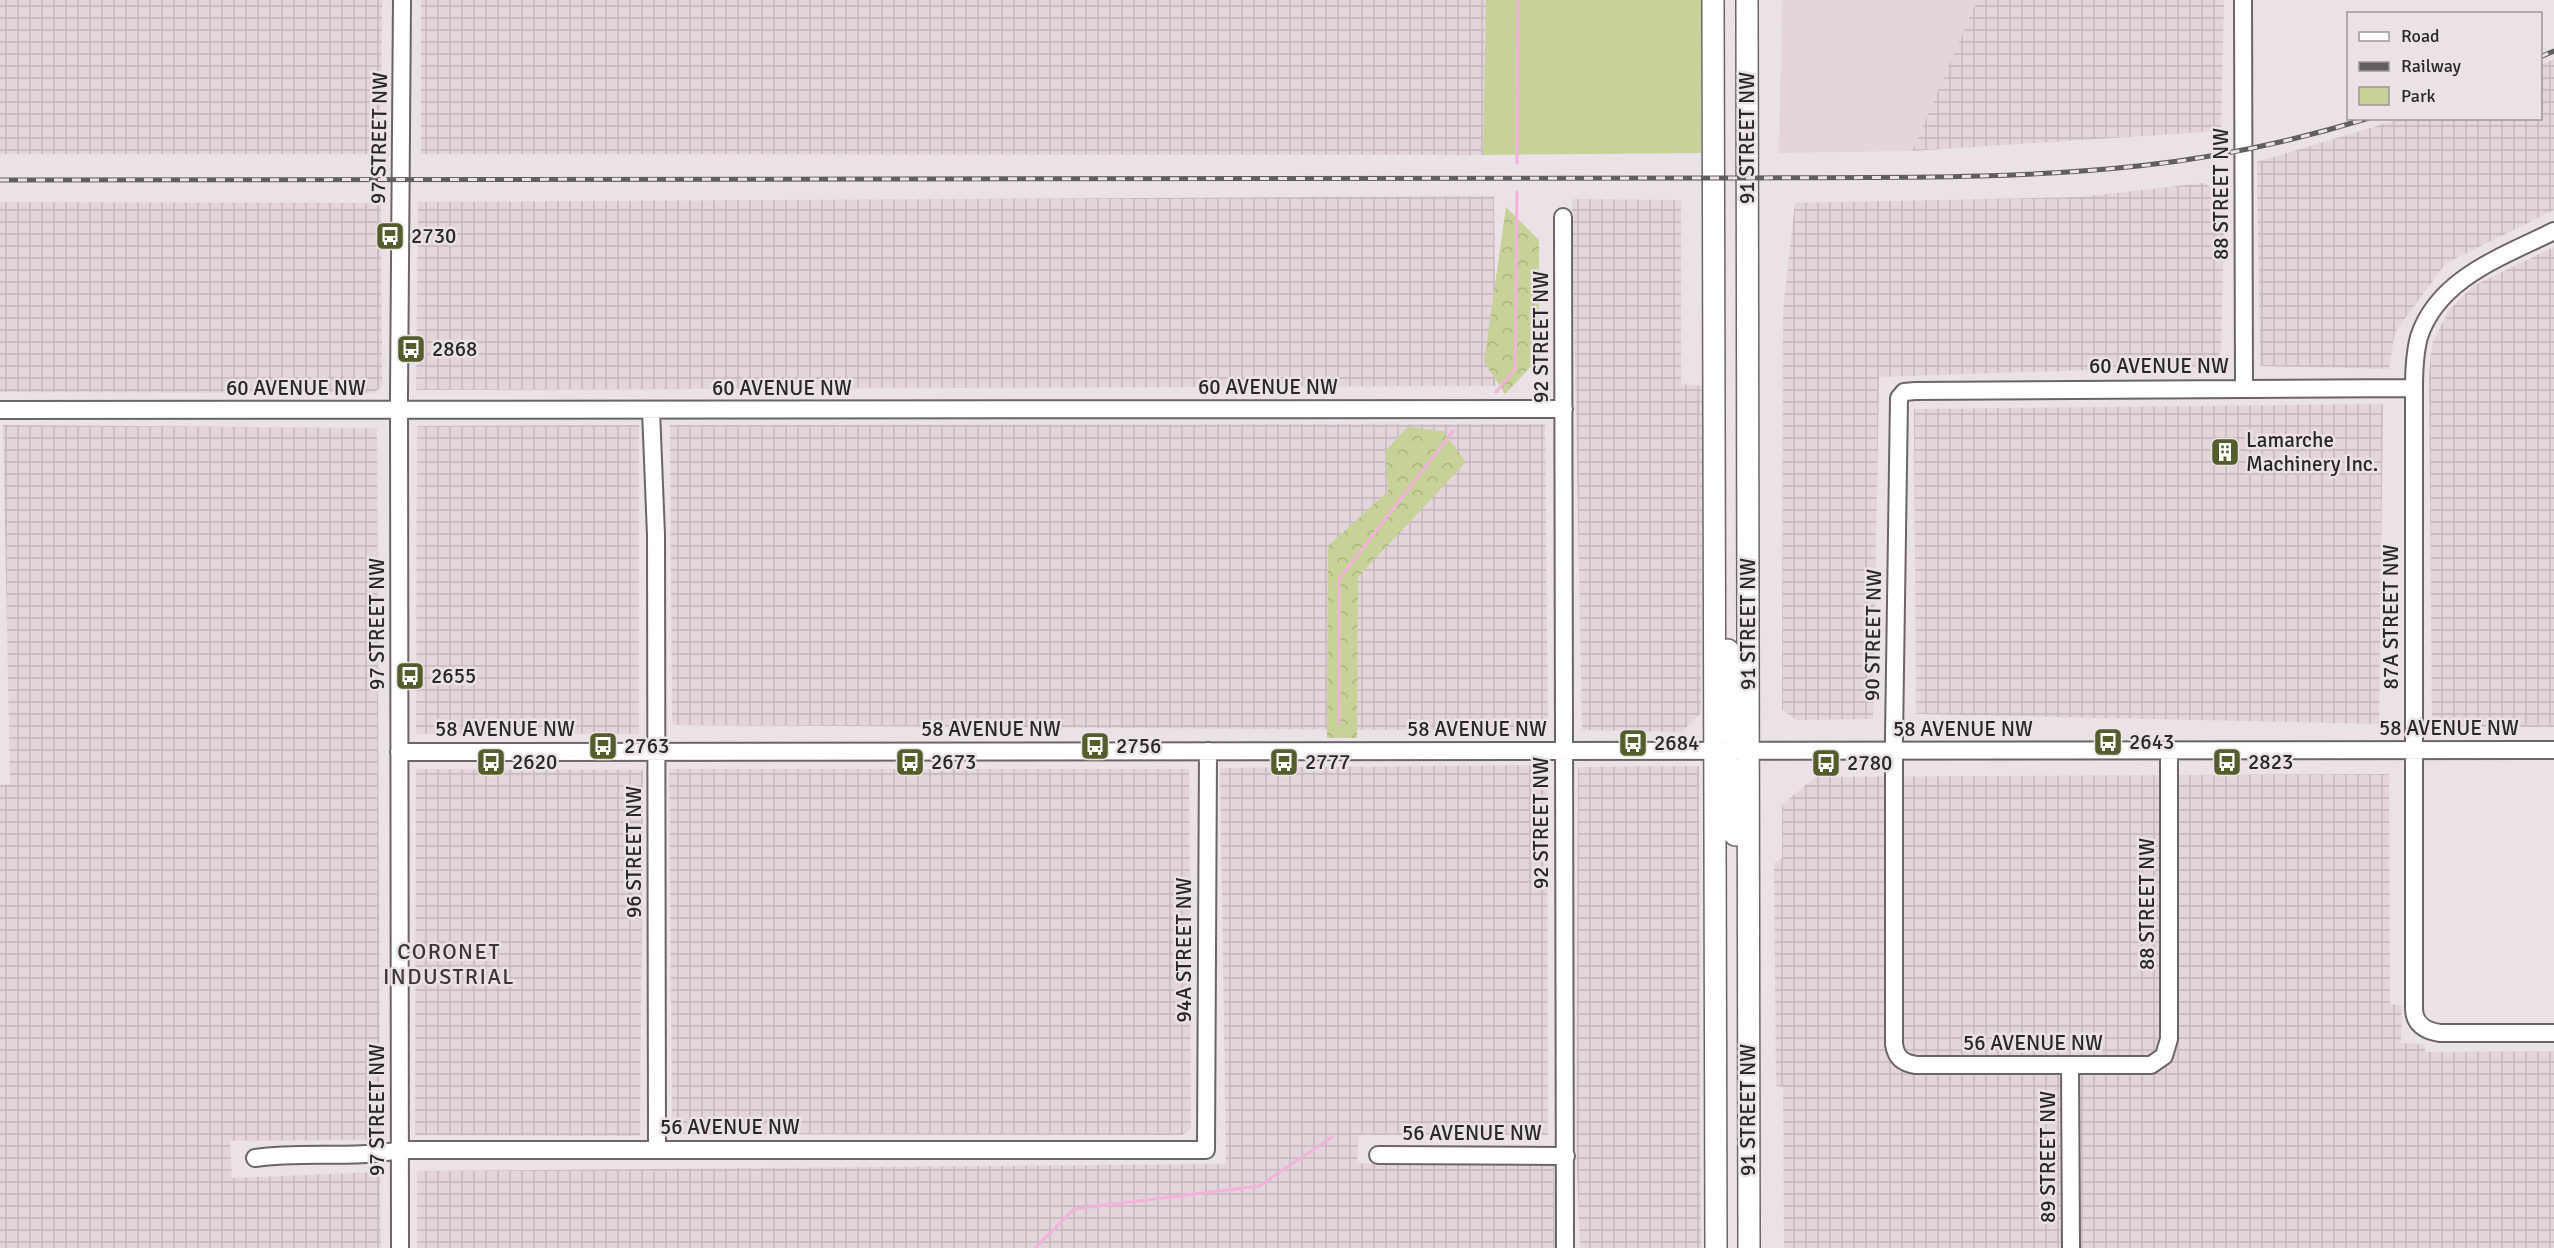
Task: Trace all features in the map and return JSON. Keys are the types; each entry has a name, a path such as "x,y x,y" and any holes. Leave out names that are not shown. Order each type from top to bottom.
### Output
{"main road":[{"name":"91 STREET NW","path":"1713,0 1716,1248"},
{"name":"91 STREET NW","path":"1747,0 1749,1248"},
{"path":"1715,551 1728,635 1733,733 1736,740 1748,752"},
{"path":"1715,751 1731,768 1738,907 1747,936"}],"street":[{"name":"97 STREET NW","path":"400,1248 399,410 402,0"},
{"name":"88 STREET NW","path":"2243,0 2244,388"},
{"name":"92 STREET NW","path":"1563,217 1565,1248"},
{"name":"87A STREET NW","path":"2554,231 2469,274 2444,295 2430,315 2419,337 2414,388 2413,750 2414,1014 2421,1026 2440,1033 2554,1033"},
{"name":"60 AVENUE NW","path":"1904,392 2414,388"},
{"name":"90 STREET NW","path":"1900,1059 1894,1044 1894,752 1899,398 1904,392"},
{"name":"60 AVENUE NW","path":"0,410 1564,409"},
{"name":"96 STREET NW","path":"651,410 656,536 657,1150"},
{"name":"58 AVENUE NW","path":"399,752 2554,750"},
{"name":"88 STREET NW","path":"2164,1056 2169,1039 2169,751"},
{"name":"94A STREET NW","path":"1206,1149 1208,752"},
{"name":"56 AVENUE NW","path":"1900,1059 1916,1065 2151,1065 2164,1056"},
{"name":"89 STREET NW","path":"2070,1065 2071,1248"},
{"name":"56 AVENUE NW","path":"255,1158 289,1153 383,1153 400,1150 1206,1149"},
{"name":"56 AVENUE NW","path":"1378,1155 1566,1156"}],"shaded area":[{"path":"0,0 382,0 381,154 0,154"},
{"path":"421,0 1486,0 1483,155 421,154"},
{"path":"1782,0 1977,0 1912,151 1779,153"},
{"path":"1977,0 2224,0 2221,131 1912,151"},
{"path":"2554,59 2554,210 2446,263 2395,332 2389,369 2260,366 2257,162 2397,120 2542,120 2542,65"},
{"path":"2204,183 2225,198 2221,352 2210,366 1879,377 1873,719 1797,720 1782,710 1783,311 1795,203 2080,197"},
{"path":"1494,196 1496,386 416,390 418,202"},
{"path":"1572,199 1681,200 1681,384 1703,386 1701,713 1681,732 1582,730"},
{"path":"0,202 381,203 382,387 374,393 0,392"},
{"path":"2554,247 2554,727 2432,727 2429,373 2432,344 2449,310 2473,286"},
{"path":"2383,404 2379,724 1916,714 1914,409"},
{"path":"1545,424 1548,731 672,725 670,425"},
{"path":"3,425 377,428 380,1140 230,1141 232,1178 380,1172 381,1248 0,1248 0,785 10,784"},
{"path":"639,425 639,734 416,734 417,426"},
{"path":"1547,765 1548,1135 1359,1135 1357,1163 1554,1162 1555,1248 417,1248 417,1171 1226,1164 1220,768"},
{"path":"1699,766 1701,1248 1580,1248 1576,1141 1578,767"},
{"path":"416,769 643,770 640,1136 415,1135"},
{"path":"669,769 1189,769 1191,1128 1183,1135 672,1134"},
{"path":"2389,774 2390,1004 2402,1006 2401,1043 2424,1044 2425,1052 2554,1051 2554,1248 1784,1248 1783,1087 1776,1086 1774,863 1782,858 1782,805 1815,777"}],"green space":[{"path":"1486,0 1701,0 1701,153 1483,155"},
{"path":"1506,207 1539,240 1539,358 1505,394 1484,362"},
{"path":"1408,427 1443,431 1466,462 1358,577 1357,738 1327,738 1328,546 1388,491 1385,451"}],"waterway":[{"path":"1517,163 1518,0"},
{"path":"1496,392 1515,369 1517,192"},
{"path":"1339,723 1339,579 1453,431"},
{"path":"1035,1248 1074,1209 1259,1186 1332,1137"}],"railway":[{"path":"2542,56 2554,51"},
{"path":"0,180 1991,176 2138,166 2196,158 2284,141 2362,120"}],"place":[{"name":"2730","path":"390,236"},
{"name":"2868","path":"411,349"},
{"name":"Lamarche Machinery Inc.","path":"2225,452"},
{"name":"2655","path":"410,676"},
{"name":"2643","path":"2108,742"},
{"name":"2684","path":"1633,743"},
{"name":"2763","path":"603,746"},
{"name":"2756","path":"1095,746"},
{"name":"2620","path":"491,762"},
{"name":"2673","path":"910,762"},
{"name":"2777","path":"1284,762"},
{"name":"2823","path":"2227,762"},
{"name":"2780","path":"1826,763"}],"district":[{"name":"CORONET INDUSTRIAL","path":"449,964"}]}
